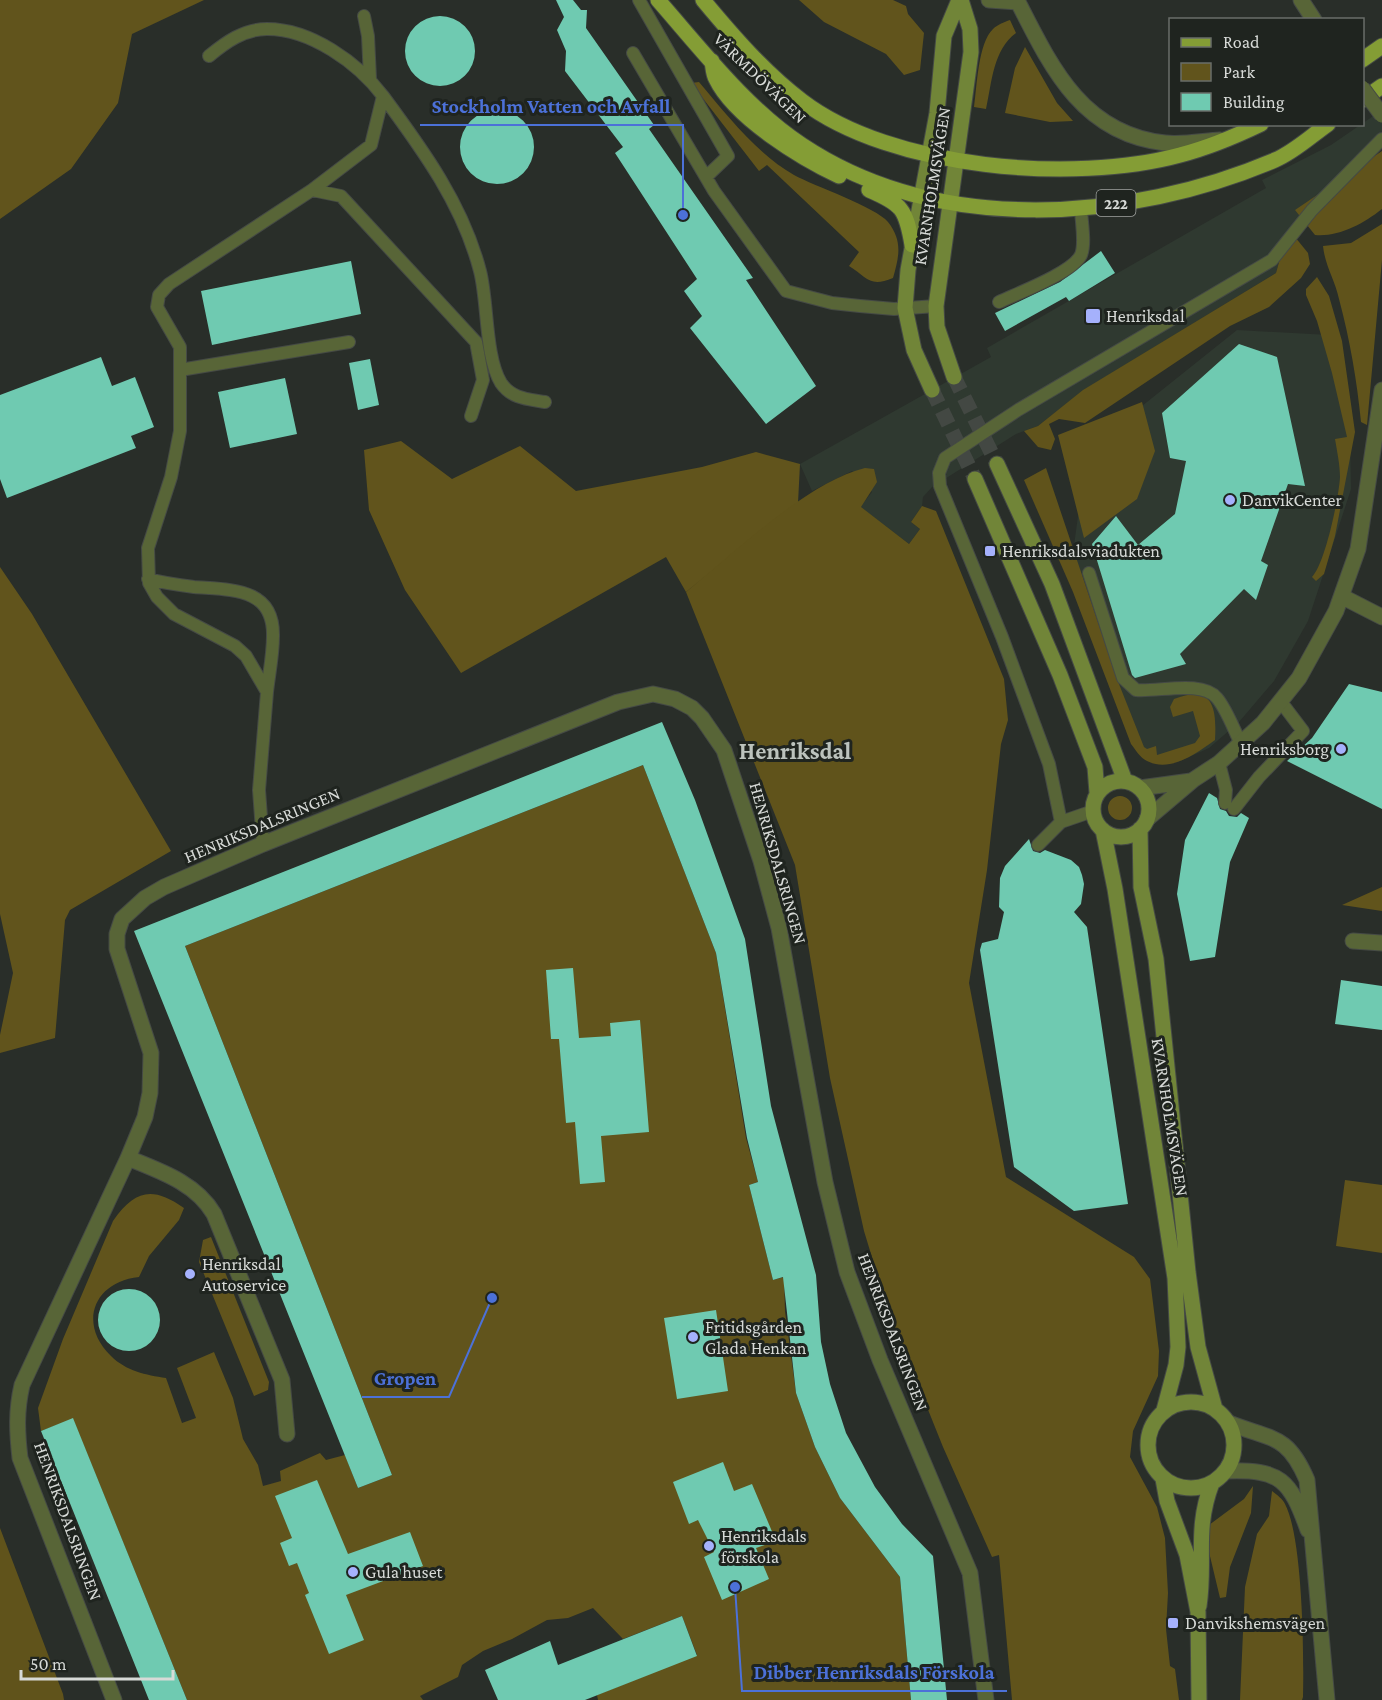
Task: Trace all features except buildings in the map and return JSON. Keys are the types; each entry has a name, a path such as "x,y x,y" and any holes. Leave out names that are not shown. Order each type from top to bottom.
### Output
{"main road":[{"name":"VÄRMDÖVÄGEN","path":"658,0 712,61 770,121 802,146 880,184 950,202 1040,209 1081,207 1158,196 1217,180 1277,159 1325,126"},
{"name":"VÄRMDÖVÄGEN","path":"704,0 746,50 803,102 853,131 928,154 1041,168 1094,168 1180,155 1256,126"},
{"path":"1364,59 1382,46"},
{"path":"712,61 715,79 733,102 771,136 810,162 900,206 907,214 912,245"},
{"path":"1364,99 1382,86"}],"street":[{"name":"KVARNHOLMSVÄGEN","path":"932,390 914,350 905,308 912,245 936,113 944,36 960,0"},
{"name":"KVARNHOLMSVÄGEN","path":"954,377 937,327 936,306 971,52 970,29 960,0"},
{"path":"989,0 1019,1 1060,77 1084,107 1105,125 1143,139 1167,143 1223,140"},
{"path":"1301,0 1313,18"},
{"path":"1364,91 1382,115"},
{"path":"975,479 1060,675 1095,767 1097,793 1093,811 1096,822 1113,836 1123,836 1144,824 1193,780 1219,764 1281,702 1299,678 1342,597 1358,549 1371,452 1379,438 1382,390"},
{"path":"997,464 1052,584 1125,781"},
{"path":"1342,597 1382,617"},
{"name":"HENRIKSDALSRINGEN","path":"114,1700 20,1458 16,1427 17,1405 22,1385 145,1117 153,1064 120,966 117,934 122,919 146,898 164,887 263,844 618,702 653,694 675,699 692,708 702,718 723,750 761,861 779,928 825,1182 847,1272 880,1360 970,1573 986,1700"},
{"path":"1140,788 1193,780"},
{"path":"1097,793 1113,782 1125,781 1140,788 1146,796 1149,807 1144,824"},
{"name":"KVARNHOLMSVÄGEN","path":"1144,824 1141,887 1156,959 1188,1272 1198,1347 1215,1409 1229,1424"},
{"name":"KVARNHOLMSVÄGEN","path":"1103,830 1115,889 1175,1278 1178,1347 1176,1365 1164,1410 1153,1423 1148,1439 1149,1456 1163,1479 1167,1501 1187,1555 1198,1612"},
{"path":"1353,941 1382,943"},
{"path":"128,1158 170,1175 206,1200 214,1214 282,1380 287,1408 287,1434"},
{"path":"1164,1410 1188,1401 1202,1402 1215,1409"},
{"path":"1163,1479 1184,1488 1195,1488 1212,1483 1226,1471 1233,1457 1234,1441 1229,1424"},
{"path":"1229,1424 1281,1440 1300,1462 1311,1497 1312,1541 1327,1700"},
{"path":"1226,1471 1265,1472 1279,1477 1296,1498 1312,1541"},
{"name":"KVARNHOLMSVÄGEN","path":"1199,1700 1198,1612 1202,1584 1200,1527 1204,1504 1212,1483"}],"lane":[{"path":"639,0 728,156 706,177"},
{"path":"364,16 368,36 370,78"},
{"path":"209,56 229,40 267,29 298,35 338,54 370,78 427,158 460,214 470,236 481,274 488,333 500,381 512,396 545,402"},
{"path":"633,53 706,177 786,291 832,303 905,308 936,306"},
{"path":"267,692 246,656 235,646 174,614 157,597 148,579 148,549 171,477 180,431 180,347 160,316 157,307 159,295 189,269 312,190 371,145 383,96"},
{"path":"1061,822 1049,764 1002,637 940,486 939,473 945,458 1018,410 1272,260 1312,210 1382,139"},
{"path":"312,190 341,196 476,342 483,380 471,416"},
{"path":"999,302 1046,280 1077,260 1082,253 1081,207"},
{"path":"180,370 349,342"},
{"path":"1089,573 1123,678 1136,690 1158,692 1193,687 1208,690 1218,698 1241,744"},
{"path":"148,579 170,585 235,590 259,599 268,609 273,635 259,790 263,844"},
{"path":"1219,764 1229,806 1303,731 1281,702"},
{"path":"1038,845 1061,822 1093,811"}],"shaded area":[{"path":"1382,110 1382,147 1286,237 1276,273 1084,390 1038,426 1016,434 932,487 923,497 922,506 911,522 920,529 909,544 860,507 872,492 852,471 812,491 800,464 991,357 987,348 1266,188 1262,180 1331,145 1359,126 1364,126 1364,122"},
{"path":"1382,151 1382,209 1367,220 1342,232 1315,235 1295,210"},
{"path":"1382,224 1382,260 1367,425 1361,422 1347,330 1323,246 1351,243"},
{"path":"1286,237 1295,237 1308,253 1310,264 1301,278 1269,307 1230,326 1085,423 1059,419 1049,424 1055,439 1051,450 1038,447 1024,431 1038,426 1083,390 1276,273"},
{"path":"1317,277 1329,296 1342,341 1355,432 1335,536 1324,574 1316,581 1312,577 1322,559 1339,487 1340,468 1335,439 1347,437 1317,321 1306,295 1306,289"},
{"path":"1237,330 1329,335 1350,437 1351,489 1308,621 1274,681 1239,722 1209,748 1178,762 1155,762 1140,750 1073,553 1087,450"},
{"path":"865,468 874,469 877,482 861,507 909,544 920,529 911,522 922,506 936,511 1004,679 1008,720 1001,744 987,870 969,983 1006,1177 1134,1257 1150,1279 1159,1351 1158,1376 1133,1431 1130,1457 1157,1507 1165,1538 1168,1593 1166,1629 1170,1666 1175,1669 1179,1700 1012,1700 999,1555 992,1557 943,1447 888,1310 864,1231 830,1078 795,865 686,592 795,503 843,476"},
{"path":"1046,468 1117,679 1144,747 1147,749 1156,746 1157,755 1195,743 1200,736 1193,711 1173,717 1170,707 1174,699 1187,695 1197,694 1210,701 1215,717 1215,740 1183,760 1165,765 1156,764 1142,758 1131,744 1073,592 1024,480"},
{"path":"0,1528 63,1694 64,1700 0,1700"}],"green space":[{"path":"0,0 204,0 132,34 118,103 71,169 0,219"},
{"path":"799,0 893,0 906,6 908,14 924,33 920,70 904,75 886,54 824,22"},
{"path":"1010,20 1016,33 1002,48 998,57 986,109 974,107 984,44 993,29"},
{"path":"1025,47 1057,103 1073,121 1050,122 1005,113 1015,68"},
{"path":"699,82 743,133 780,166 803,180 871,210 888,222 898,243 897,263 893,278 879,282 869,280 849,266 859,252 767,165 759,171 691,83"},
{"path":"1142,402 1155,451 1137,499 1084,538 1058,435"},
{"path":"401,441 452,479 520,446 576,491 702,467 756,452 800,464 798,503 686,592 666,557 461,673 405,590 369,510 364,450"},
{"path":"0,567 32,614 171,851 70,910 65,920 55,1038 0,1053 0,1035 13,973 0,914"},
{"path":"643,765 716,953 746,1138 758,1182 749,1185 773,1280 784,1277 785,1311 796,1393 815,1447 840,1498 900,1577 911,1700 598,1700 597,1695 697,1655 682,1616 623,1639 593,1608 568,1618 547,1620 512,1639 483,1651 462,1665 458,1677 420,1696 423,1700 187,1700 73,1419 41,1431 38,1408 63,1339 113,1221 129,1203 137,1197 153,1194 162,1196 184,1208 179,1220 149,1256 139,1277 111,1287 101,1296 95,1306 93,1318 95,1331 101,1344 111,1356 130,1369 166,1378 182,1423 196,1418 177,1368 214,1352 233,1398 243,1439 258,1465 263,1486 281,1481 280,1471 320,1453 326,1460 345,1455 358,1488 392,1475 185,946"},
{"path":"1120,796 1125,797 1131,803 1131,813 1125,819 1120,820 1115,819 1109,813 1108,808 1109,803 1115,797"},
{"path":"1382,887 1382,911 1342,905"},
{"path":"1345,1180 1382,1185 1382,1253 1336,1246"},
{"path":"211,1237 269,1382 268,1390 254,1396 199,1262 203,1240"},
{"path":"1253,1486 1251,1513 1230,1567 1226,1597 1220,1598 1209,1552 1209,1525 1244,1499"},
{"path":"1272,1491 1285,1504 1296,1543 1301,1598 1303,1697 1302,1700 1240,1700 1245,1587 1257,1534 1269,1516"}],"tunnel":[{"path":"954,377 997,464"},
{"path":"932,390 975,479"}],"place":[{"name":"Stockholm Vatten och Avfall","path":"683,215"},
{"name":"Henriksdal","path":"1093,316"},
{"name":"DanvikCenter","path":"1230,500"},
{"name":"Henriksdalsviadukten","path":"990,551"},
{"name":"Henriksborg","path":"1341,749"},
{"name":"Henriksdal Autoservice","path":"190,1274"},
{"name":"Gropen","path":"492,1298"},
{"name":"Fritidsgården Glada Henkan","path":"693,1337"},
{"name":"Henriksdals förskola","path":"709,1546"},
{"name":"Gula huset","path":"353,1572"},
{"name":"Dibber Henriksdals Förskola","path":"735,1587"},
{"name":"Danvikshemsvägen","path":"1173,1623"}],"district":[{"name":"Henriksdal","path":"795,751"}]}
